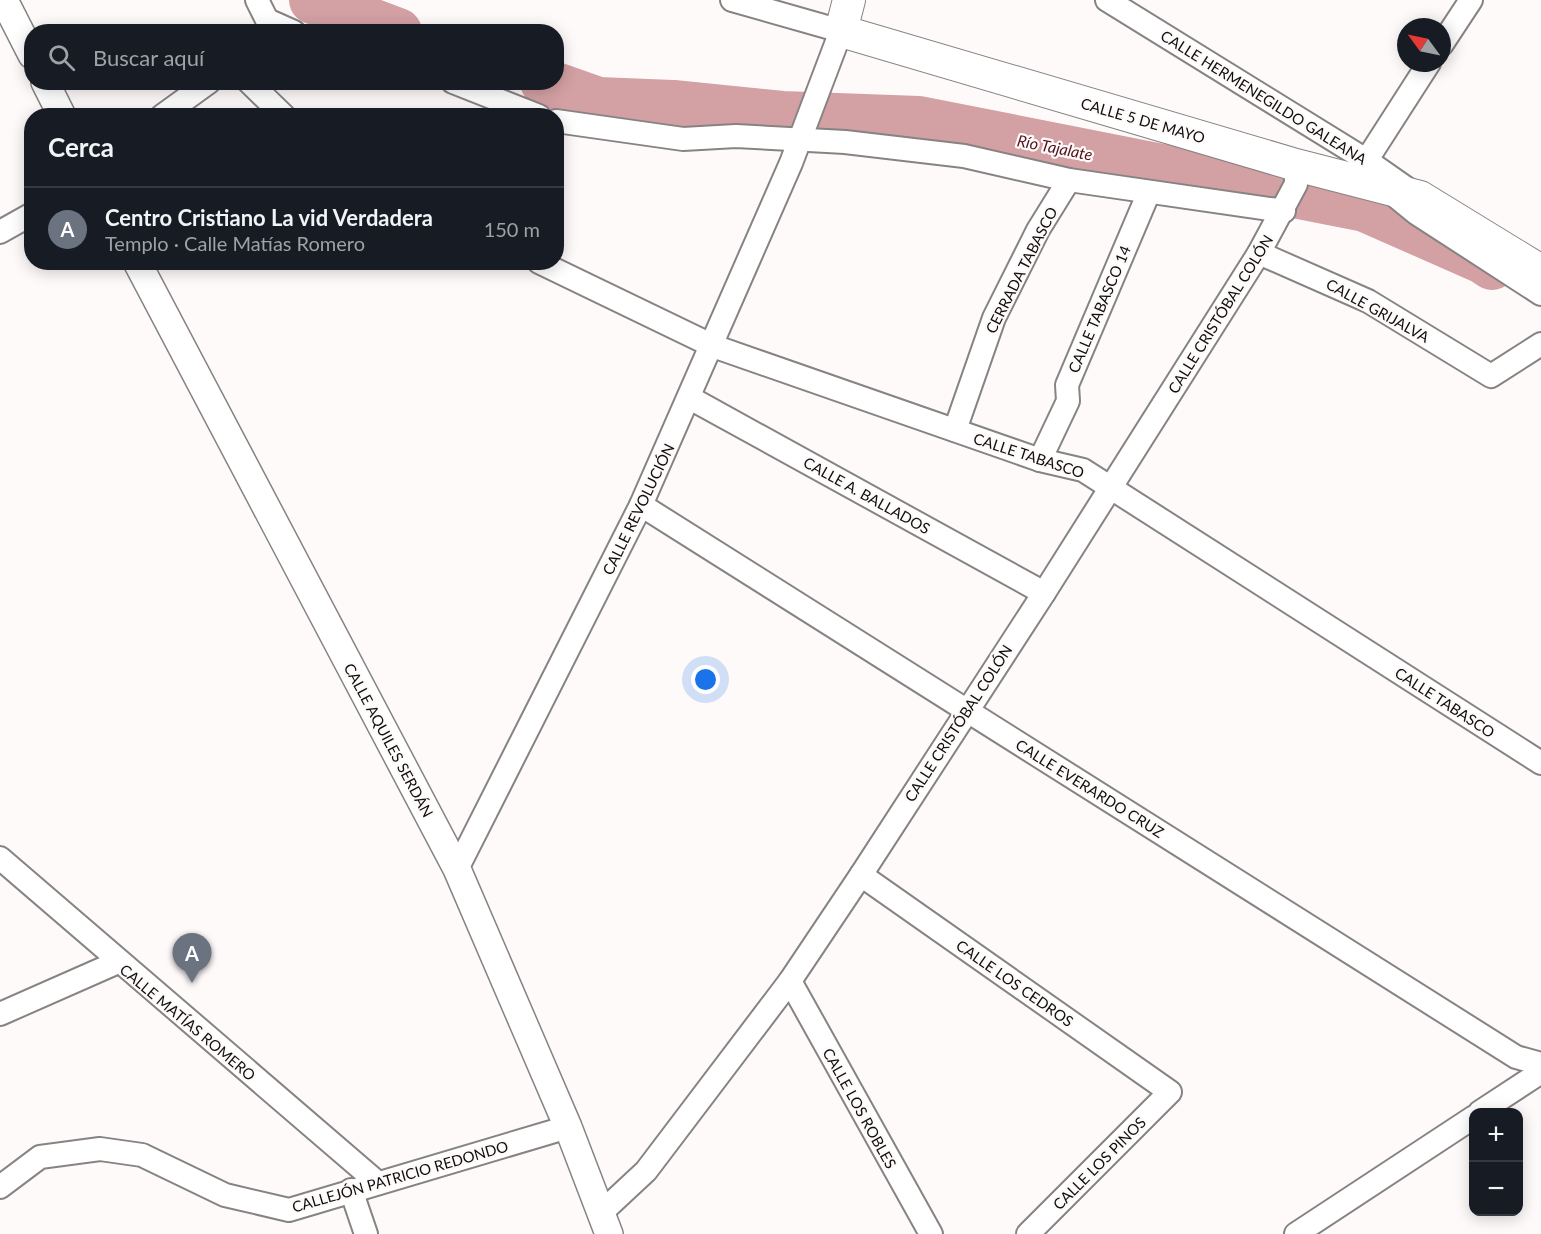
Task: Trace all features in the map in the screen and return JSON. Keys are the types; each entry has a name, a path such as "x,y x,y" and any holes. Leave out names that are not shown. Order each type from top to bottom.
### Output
{"main road":[{"name":"CALLE REVOLUCIÓN","path":"841,31 849,0"},
{"name":"CALLE 5 DE MAYO","path":"841,31 1296,175 1360,171 1389,190 1420,197 1541,271"}],"street":[{"path":"4,0 24,39"},
{"name":"CALLE 5 DE MAYO","path":"732,0 841,31"},
{"name":"CALLE HERMENEGILDO GALEANA","path":"1107,0 1360,171 1420,197"},
{"path":"1451,30 1471,0"},
{"path":"261,17 276,24"},
{"name":"CALLE REVOLUCIÓN","path":"457,869 641,505 713,346 801,136 841,31"},
{"path":"1360,171 1424,72"},
{"path":"49,90 58,108"},
{"path":"173,108 198,90"},
{"path":"257,90 276,108"},
{"path":"473,90 519,108"},
{"path":"564,122 682,139 801,136 964,156 1069,180 1285,208"},
{"name":"CALLE CRISTÓBAL COLÓN","path":"605,1223 790,981 861,875 966,709 1044,593 1259,253 1285,208 1296,175"},
{"name":"CERRADA TABASCO","path":"955,430 994,318 1038,230 1069,180"},
{"path":"1389,190 1416,213 1541,294"},
{"name":"CALLE TABASCO 14","path":"1040,460 1068,401 1067,385 1149,192"},
{"path":"0,232 24,218"},
{"name":"CALLE GRIJALVA","path":"1259,253 1368,302 1491,376 1541,344"},
{"name":"CALLE AQUILES SERDÁN","path":"140,270 457,869 568,1127 605,1223"},
{"name":"CALLE TABASCO","path":"556,270 713,346 1040,460 1083,470 1541,763"},
{"name":"CALLE A. BALLADOS","path":"690,398 1044,593"},
{"name":"CALLE EVERARDO CRUZ","path":"641,505 1516,1057 1541,1064"},
{"name":"CALLE MATÍAS ROMERO","path":"0,858 118,962 378,1183"},
{"name":"CALLE LOS CEDROS","path":"861,875 1170,1092"},
{"path":"0,1014 118,962"},
{"name":"CALLE LOS ROBLES","path":"790,981 931,1234"},
{"path":"1487,1108 1541,1072"},
{"name":"CALLE LOS PINOS","path":"1028,1234 1170,1092"},
{"path":"1296,1234 1469,1120"},
{"name":"CALLEJÓN PATRICIO REDONDO","path":"0,1187 40,1157 100,1149 142,1155 225,1195 289,1210 568,1127"},
{"path":"351,1190 366,1234"}],"waterway":[{"name":"Río Tajalate","path":"313,0 377,24"},
{"name":"Río Tajalate","path":"564,89 598,101 673,104 782,115 919,120 1365,208 1492,266"}],"place":[{"name":"Centro Cristiano La vid Verdadera","path":"192,983"}]}
